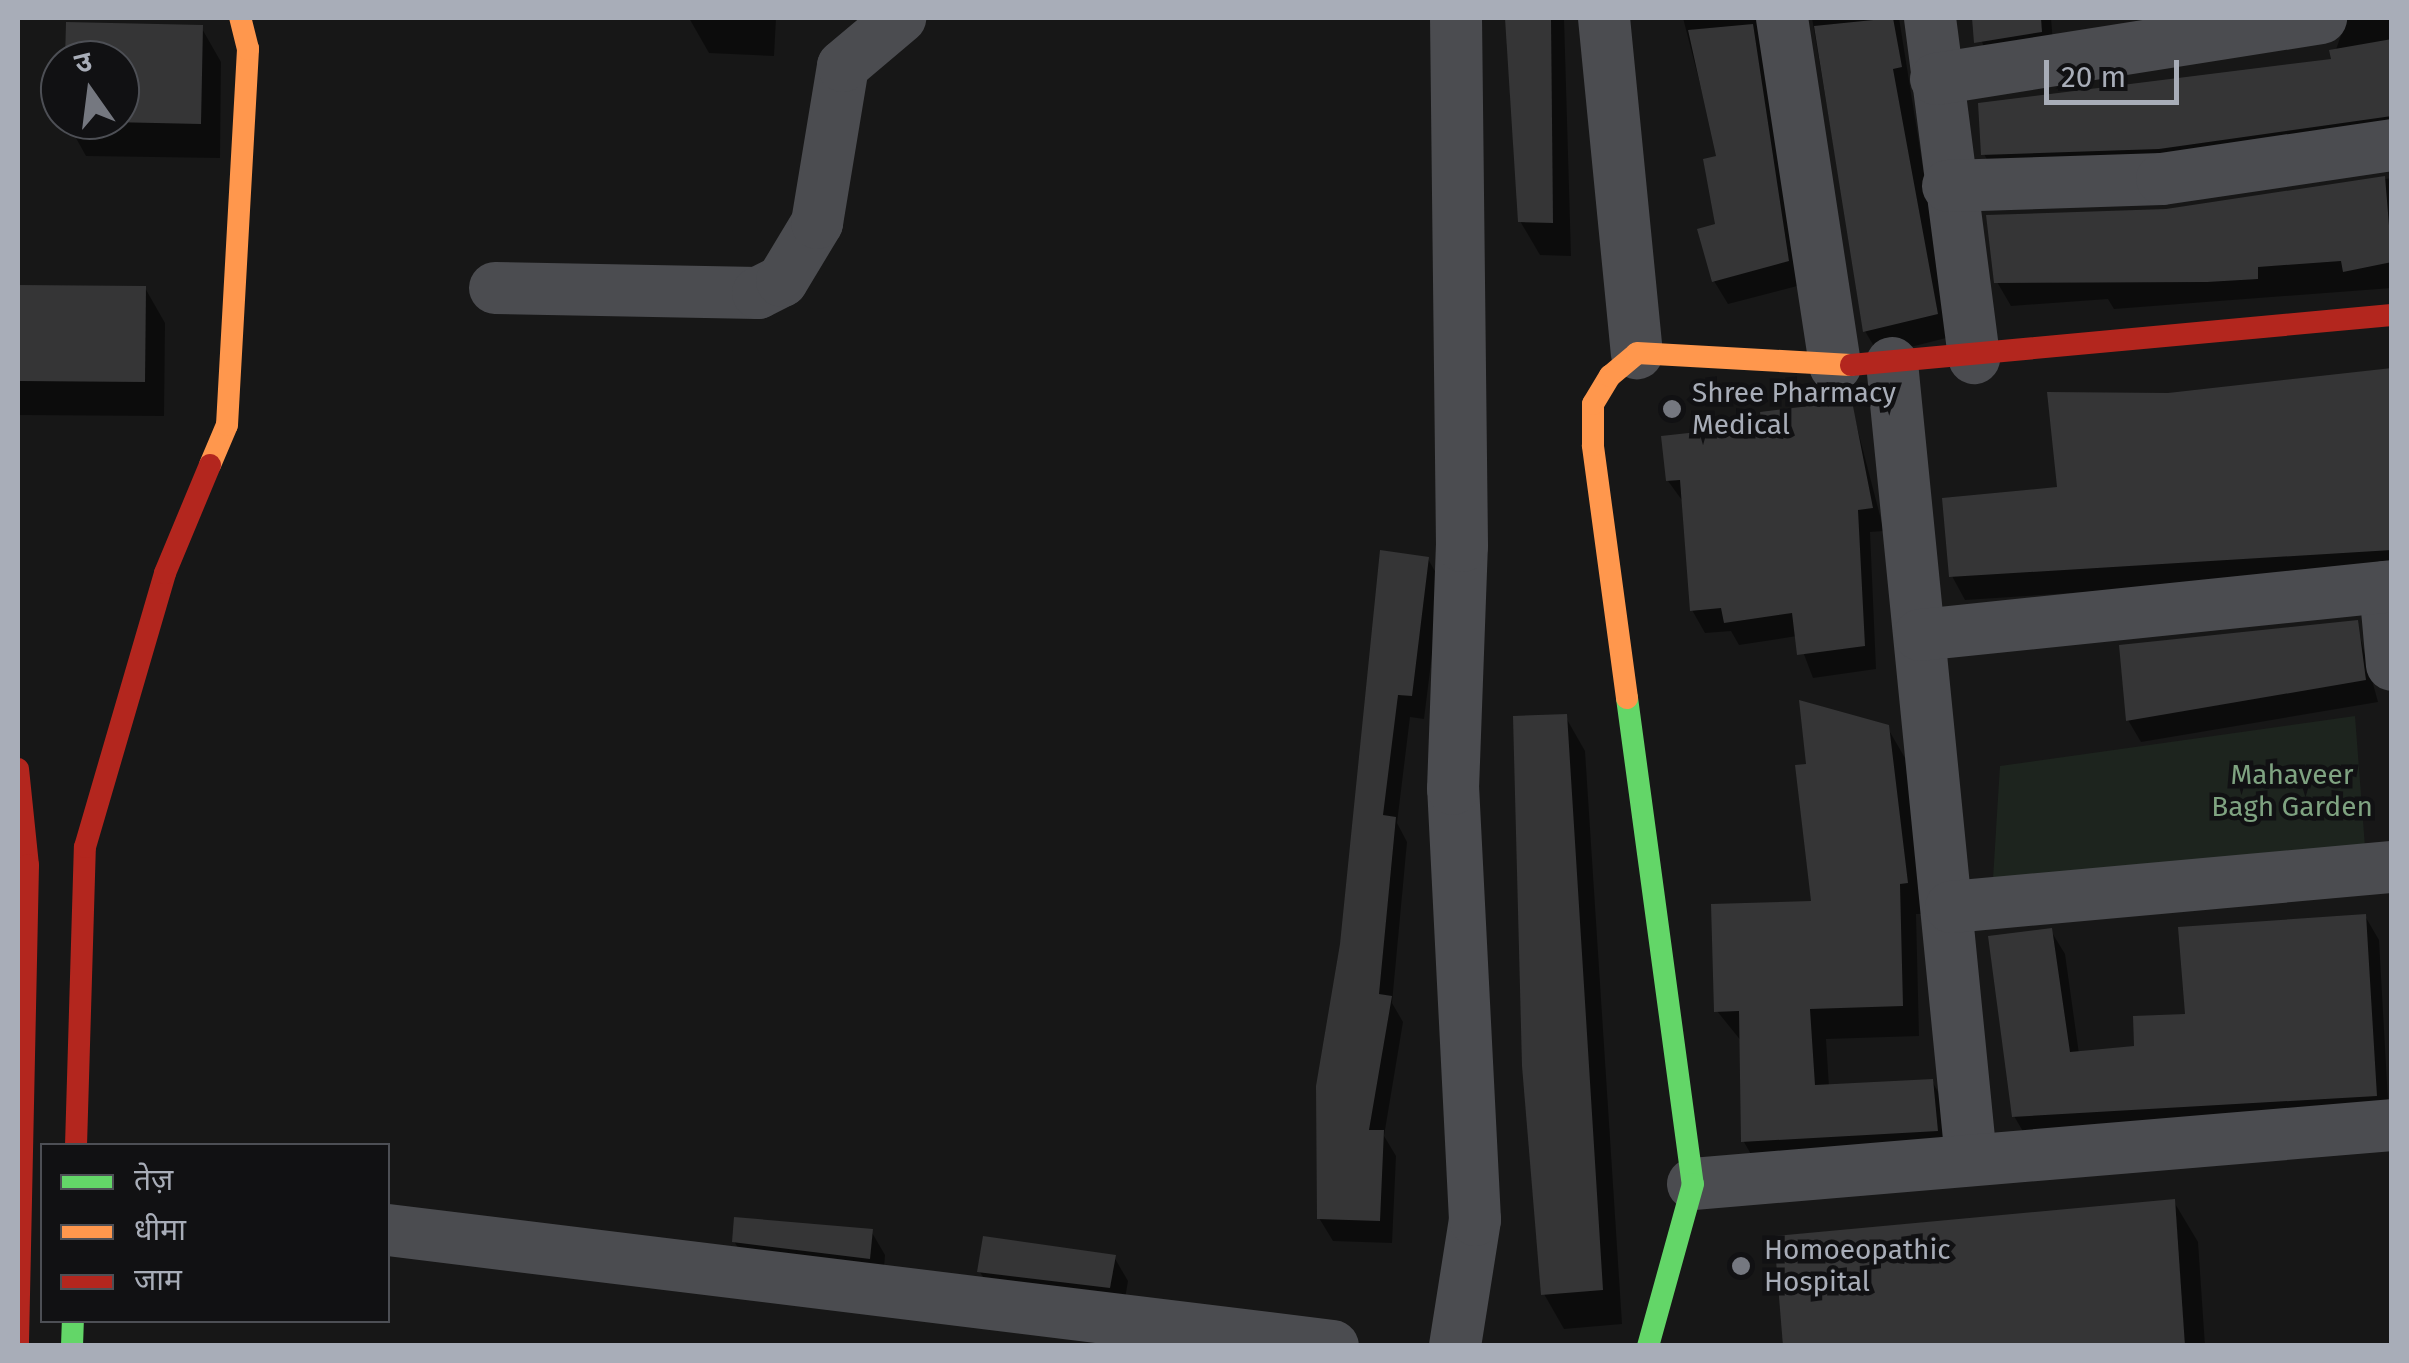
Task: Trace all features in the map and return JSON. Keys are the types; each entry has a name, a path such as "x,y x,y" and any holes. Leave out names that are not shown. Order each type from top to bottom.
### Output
{"street":[{"path":"76,1143 85,847 166,573 227,425 248,49 240,18"},
{"path":"495,288 758,294 782,282 817,223 843,66 900,18"},
{"path":"1455,1346 1475,1220 1453,789 1462,546 1456,18"},
{"path":"1604,18 1637,353 1593,404 1593,444 1693,1184 1648,1346"},
{"path":"1782,18 1835,366"},
{"path":"1930,18 1948,186 1974,358"},
{"path":"1936,79 2309,19"},
{"path":"1948,186 2162,179 2392,145"},
{"path":"1637,353 1835,366 1974,358 2392,314"},
{"path":"1892,363 1951,907 1971,1158"},
{"path":"1920,635 2388,586 2392,665"},
{"path":"18,769 28,865 18,1346"},
{"path":"1951,907 2392,867"},
{"path":"1693,1184 2392,1125"},
{"path":"390,1230 1333,1346"}],"green space":[{"name":"Mahaveer Bagh Garden","path":"2355,716 2365,847 1992,895 2000,766"}],"building":[{"path":"1505,18 1551,18 1553,223 1518,222"},
{"path":"1893,18 1902,67 1893,69 1938,314 1863,332 1814,26"},
{"path":"1972,18 2041,18 2042,32 1974,43"},
{"path":"66,22 203,25 201,124 140,123 140,40 66,40"},
{"path":"1753,24 1789,261 1712,282 1697,229 1715,224 1703,159 1716,156 1688,30"},
{"path":"2392,39 2392,116 2159,149 1981,155 1978,103 2331,59 2329,50"},
{"path":"2385,176 2392,262 2343,272 2341,261 2258,267 2258,279 2207,282 1994,283 1986,215 2166,209"},
{"path":"18,285 146,286 145,382 18,381"},
{"path":"2392,368 2392,550 1949,577 1942,498 2057,487 2047,392 2168,393"},
{"path":"1852,401 1873,508 1858,510 1865,646 1797,655 1792,613 1724,623 1721,608 1690,611 1680,480 1666,481 1661,436 1762,425 1760,412"},
{"path":"1380,550 1429,557 1412,696 1398,695 1383,815 1396,817 1379,994 1392,996 1369,1130 1384,1130 1380,1221 1317,1219 1316,1086 1340,944"},
{"path":"2358,620 2366,680 2126,721 2119,645"},
{"path":"1799,700 1889,725 1908,883 1900,884 1903,1006 1810,1009 1815,1085 1933,1079 1938,1131 1741,1142 1739,1011 1714,1012 1711,904 1811,901 1795,765 1806,764"},
{"path":"1567,714 1603,1290 1541,1295 1522,1066 1513,716"},
{"path":"2366,914 2377,1096 2012,1117 1988,936 2052,928 2070,1052 2134,1046 2133,1016 2185,1014 2178,927"},
{"path":"2175,1199 2185,1346 1783,1346 1774,1236"},
{"path":"734,1217 873,1229 870,1259 732,1242"},
{"path":"983,1236 1116,1255 1110,1288 977,1272"}],"traffic: fast":[{"path":"1627,698 1693,1184 1648,1346"},
{"path":"72,1346 73,1323"}],"traffic: slow":[{"path":"210,465 227,425 248,49 240,18"},
{"path":"1627,698 1593,445 1593,404 1610,376 1637,353 1851,365"}],"traffic: jam":[{"path":"1851,365 2392,315"},
{"path":"76,1143 85,847 165,573 210,465"},
{"path":"18,769 28,865 18,1346"}],"place":[{"name":"Shree Pharmacy Medical","path":"1672,409"},
{"name":"Homoeopathic Hospital","path":"1741,1266"}]}
